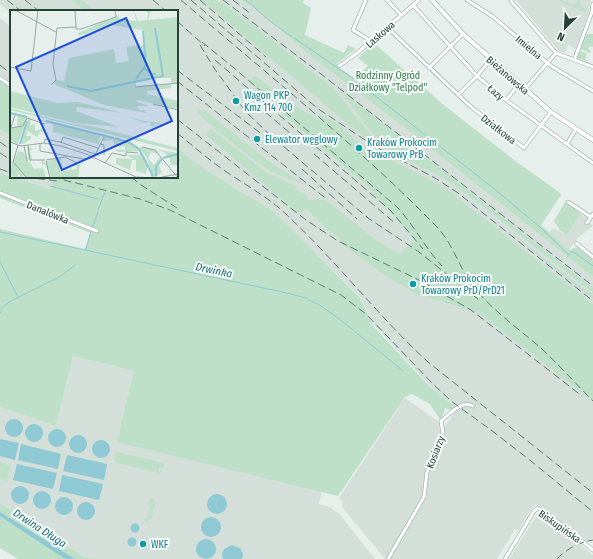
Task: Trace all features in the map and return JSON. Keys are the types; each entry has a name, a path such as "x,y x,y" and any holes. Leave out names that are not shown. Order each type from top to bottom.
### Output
{"street":[{"path":"366,0 353,30 371,41"},
{"path":"388,0 401,15"},
{"name":"Laskowa","path":"339,66 419,0"},
{"name":"Bieżanowska","path":"432,0 463,34 551,112 593,140"},
{"name":"Imielna","path":"467,0 498,20 547,63 593,91"},
{"path":"512,1 556,54 593,67"},
{"path":"575,58 593,4"},
{"name":"Łazy","path":"413,5 477,76 506,100 593,163"},
{"name":"Działkowa","path":"387,27 484,118 524,148 551,112"},
{"path":"430,68 463,34"},
{"path":"525,89 556,54"},
{"path":"458,95 491,59"},
{"path":"0,78 10,85"},
{"path":"506,100 519,84"},
{"path":"567,144 576,129"},
{"name":"Danalówka","path":"0,194 97,231"},
{"path":"568,202 592,216 587,223"},
{"path":"576,243 593,257"},
{"name":"Kosiarzy","path":"388,559 424,497 427,472 443,433 441,421 462,404 467,403 473,406"},
{"name":"Biskupińska","path":"506,559 534,511 538,508 593,550"}],"shaded area":[{"path":"0,0 246,0 318,62 405,128 593,277 593,538 587,542 539,505 533,506 518,531 515,529 497,559 385,559 342,507 343,502 339,498 405,398 445,426 458,408 432,388 375,326 362,299 317,255 178,151 178,10 10,10 10,13 0,4"},
{"path":"516,0 591,0 589,12 576,49 568,45 565,53 558,50"},
{"path":"0,18 10,26 10,86 0,78"},
{"path":"0,129 10,136 10,176 0,173"},
{"path":"16,178 54,178 50,189"},
{"path":"581,214 593,225 575,240 569,250 549,232 553,228 567,235"},
{"path":"73,356 134,371 322,489 319,504 330,507 340,515 375,559 98,559 82,556 0,503 0,407 56,426"},
{"path":"539,512 593,555 593,559 509,559"}],"green space":[{"path":"72,0 82,0 94,10 83,10"},
{"path":"202,0 216,0 219,3 221,2 261,31 334,89 373,138 389,152 351,127"},
{"name":"Rodzinny Ogród Działkowy \"Telpod\"","path":"242,0 304,0 303,3 311,8 305,35 344,53 348,45 356,49 336,64 354,78 368,66 358,58 374,43 440,102 514,160 559,192 561,195 541,225 569,250 577,247 591,258 593,261 593,277 405,128 318,62 250,4 248,5"},
{"path":"561,0 575,5 577,0 581,0 579,6 586,9 585,12 560,2"},
{"path":"585,34 593,34 593,47 590,46 588,49 591,51 590,53 580,49"},
{"path":"579,51 587,53 585,59 587,61 577,58"},
{"path":"256,76 297,107 326,124 317,115 327,117 355,140 444,187 593,304 593,401 479,313 417,294 386,276 343,245 340,239 305,208 302,213 299,214 206,135 211,129 267,173 296,186 295,189 299,192 305,193 307,198 310,200 326,200 376,240 400,254 415,239 366,185 282,114 249,81"},
{"path":"0,80 10,87 10,136 0,129"},
{"path":"339,89 593,288 593,293 454,185 406,159 382,143"},
{"path":"196,109 203,109 267,160 306,185 276,174 265,168 207,122"},
{"path":"178,149 205,170 274,212 360,298 374,327 430,387 456,407 452,410 445,408 441,421 430,404 412,394 405,397 338,496 117,442 134,371 73,356 56,426 0,407 0,229 85,249 91,233 0,198 0,173 10,176 10,178 16,178 50,189 54,178 178,178"},
{"path":"565,202 581,214 567,235 560,230 554,221"},
{"path":"508,230 593,296 593,299 547,263"},
{"path":"116,452 164,463 164,467 159,468 159,473 117,463 114,460"},
{"path":"0,462 11,466 7,481 0,479"},
{"path":"151,498 154,499 155,503 151,519 146,522 144,520 147,518 150,506 148,505"},
{"path":"0,503 82,556 98,559 18,559 0,548"}],"water":[{"path":"10,419 18,419 23,424 21,435 18,437 10,437 5,432 5,424"},
{"path":"30,424 38,424 43,429 41,440 38,442 30,442 25,437 25,429"},
{"path":"53,429 61,429 66,434 64,445 61,447 53,447 48,442 48,434"},
{"path":"74,435 82,435 87,440 85,451 82,453 74,453 69,448 69,440"},
{"path":"0,439 19,443 15,460 0,456"},
{"path":"97,440 105,440 110,445 108,456 105,458 97,458 92,453 92,445"},
{"path":"21,444 61,454 58,469 18,460"},
{"path":"67,455 107,464 104,480 63,471"},
{"path":"17,464 57,473 53,489 13,480"},
{"path":"62,475 103,484 99,500 59,491"},
{"path":"16,486 24,486 29,491 27,502 24,504 16,504 11,499 11,491"},
{"path":"38,491 46,491 51,496 49,507 46,509 38,509 33,504 33,496"},
{"path":"213,494 221,494 227,500 227,508 221,514 213,514 207,508 207,500"},
{"path":"60,497 68,497 73,502 71,513 68,515 60,515 55,510 55,502"},
{"path":"82,502 90,502 95,507 93,518 90,520 82,520 77,515 77,507"},
{"path":"0,512 75,559 66,559 62,557 0,516"},
{"path":"207,517 215,517 221,523 221,531 215,537 207,537 201,531 201,523"},
{"path":"133,524 137,524 139,528 137,532 133,532 131,530 131,526"},
{"path":"130,538 134,538 136,542 134,546 130,546 128,544 128,540"},
{"path":"202,539 210,539 216,545 216,553 210,559 202,559 196,553 196,545"},
{"path":"232,545 240,548 243,554 242,559 223,559 222,554 224,549"}],"waterway":[{"path":"246,0 271,22 292,37"},
{"path":"294,38 351,77 492,187 540,227 568,254"},
{"path":"50,186 98,199"},
{"path":"98,210 105,192"},
{"path":"92,228 98,212"},
{"path":"86,249 91,231"},
{"name":"Drwinka","path":"0,232 306,298 321,306 342,321 402,370"},
{"name":"Drwinka","path":"567,257 572,251 593,266"},
{"path":"0,262 18,297"},
{"path":"0,313 3,307 9,302 61,276 75,265"}],"railway":[{"path":"7,0 20,10"},
{"path":"25,0 38,10"},
{"path":"153,0 165,10"},
{"path":"181,0 311,110 407,197 443,234 471,284 484,299 542,349 593,401"},
{"path":"191,0 317,108 374,146 435,178 458,193 593,301"},
{"path":"200,0 266,57"},
{"path":"223,0 312,67 593,286"},
{"path":"233,0 251,14"},
{"path":"178,22 205,46"},
{"path":"202,42 397,207 442,266"},
{"path":"200,45 214,68 246,112 270,135 368,218 419,252 479,300"},
{"path":"215,60 391,211 423,249"},
{"path":"0,65 10,73"},
{"path":"178,71 263,135"},
{"path":"178,82 328,200"},
{"path":"248,95 257,105 297,139"},
{"path":"178,120 306,220 338,241 419,280 471,310 582,396"},
{"path":"178,134 225,171 282,210 392,327 428,362 593,493"},
{"path":"0,142 10,149"},
{"path":"0,153 10,159"},
{"path":"314,154 396,224"},
{"path":"0,169 10,173"},
{"path":"302,169 357,219"},
{"path":"33,178 57,181"},
{"path":"56,178 140,199 170,210 341,295 366,314 451,401 531,461 593,512"},
{"path":"132,178 177,208"},
{"path":"557,559 574,546 593,540"}],"place":[{"name":"Wagon PKP Kmz 114 700","path":"236,101"},
{"name":"Elewator węglowy","path":"257,139"},
{"name":"Kraków Prokocim Towarowy PrB","path":"359,148"},
{"name":"Kraków Prokocim Towarowy PrD/PrD21","path":"413,284"},
{"name":"WKF","path":"143,544"}],"water label":[{"name":"Drwina Długa","path":"40,528"}]}
